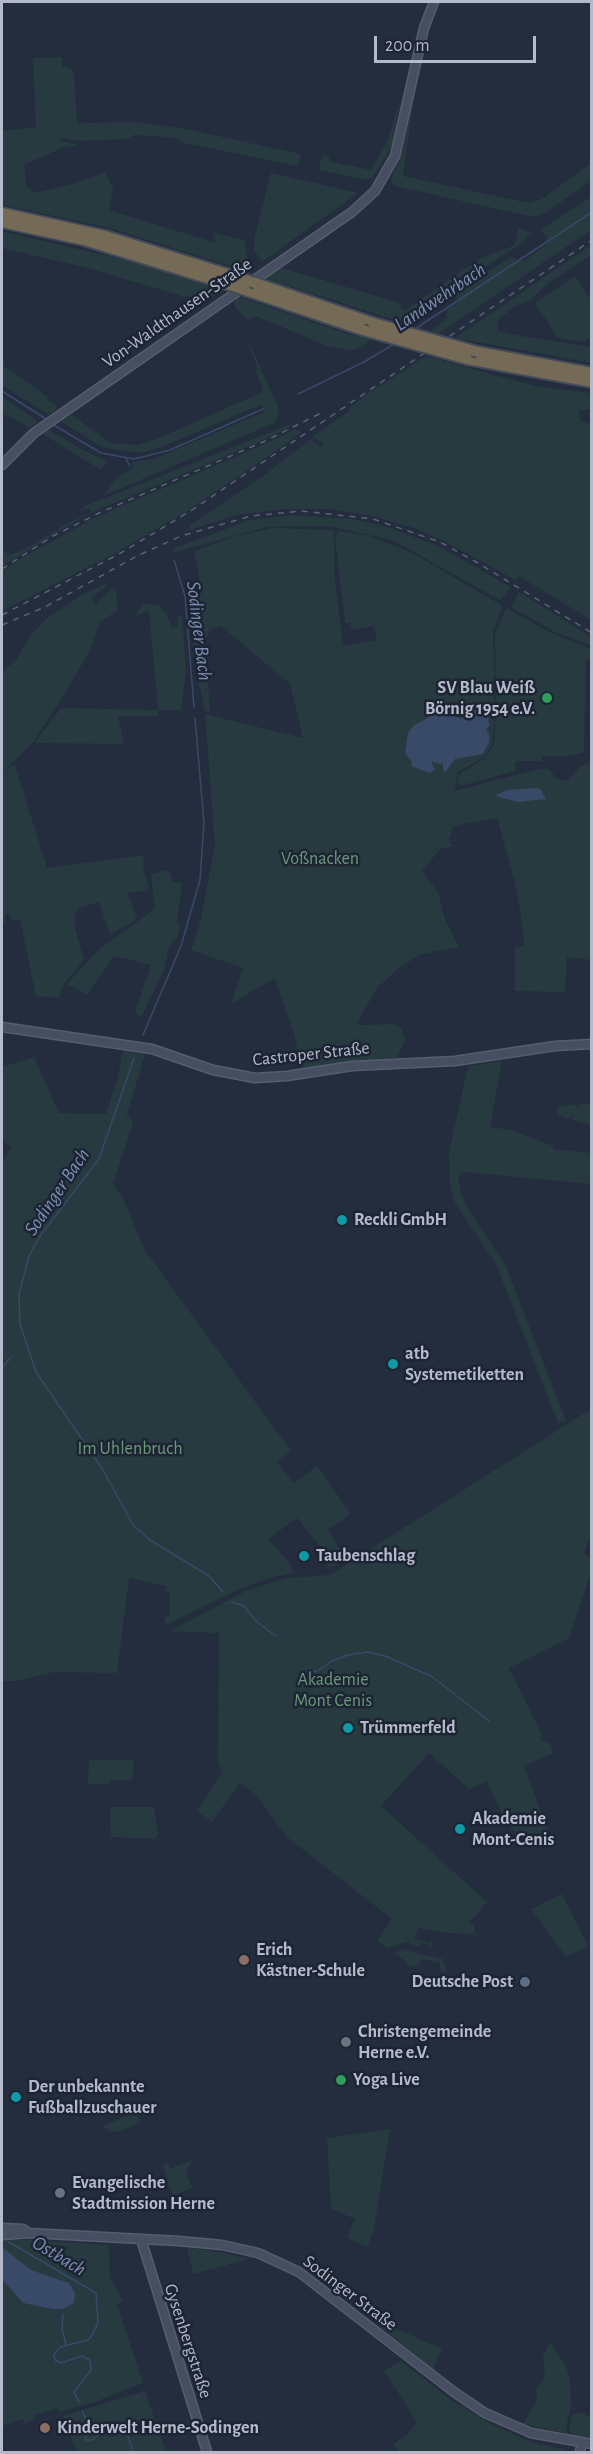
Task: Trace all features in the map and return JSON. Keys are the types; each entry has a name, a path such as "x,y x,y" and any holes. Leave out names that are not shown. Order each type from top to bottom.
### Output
{"highway":[{"path":"2,213 105,236 373,323 478,352 591,373"},
{"path":"2,222 94,243 230,285 363,330 467,359 591,382"}],"main road":[{"name":"Von-Waldthausen-Straße","path":"2,465 44,426 352,212 375,191 395,156 424,28 434,2"},
{"name":"Castroper Straße","path":"2,1027 152,1049 213,1070 255,1078 287,1076 352,1066 455,1061 561,1045 591,1044"},
{"name":"Sodinger Straße","path":"2,2228 23,2229 29,2233"},
{"name":"Sodinger Straße","path":"2,2235 29,2233 141,2239 226,2246 250,2251 279,2262 310,2280 454,2392 485,2413 531,2433 585,2447"},
{"name":"Gysenbergstraße","path":"141,2239 207,2452"}],"green space":[{"path":"62,57 62,67 68,67 74,72 77,123 137,122 186,129 301,154 298,166 184,143 177,138 134,135 127,139 75,141 61,138 61,140 79,145 64,147 24,165 27,186 35,193 76,183 105,172 113,188 109,210 216,243 213,233 245,240 246,254 252,266 249,272 110,228 2,205 2,131 36,127 33,58"},
{"path":"400,99 392,146 373,177 367,180 319,170 322,155 329,156 329,161 371,170 387,142"},
{"path":"413,101 403,176 529,203 542,199 591,163 591,181 545,213 533,217 395,186 391,180 402,152"},
{"path":"271,173 358,193 262,262 254,250 254,240"},
{"path":"591,197 591,230 438,334 430,331 446,320 447,310 458,302 454,293 511,257 524,261 547,244 547,236 540,230"},
{"path":"518,228 531,232 516,247 400,322 264,278 276,268 282,268 397,302 404,311 482,257 509,248 516,243"},
{"path":"2,231 129,261 222,290 210,299 182,296 88,268 2,248"},
{"path":"591,245 591,255 546,285 529,301 515,306 500,318 497,325 499,331 509,334 591,347 591,363 455,338"},
{"path":"575,276 591,300 591,337 584,342 558,338 535,303"},
{"path":"237,296 371,340 357,349 347,350 327,346 256,316 248,320 236,308 234,303"},
{"path":"244,331 279,409 276,422 103,496 117,477 133,468 131,462 154,459 264,412 262,404 162,447 141,453 104,448 60,421 72,415 111,443 137,445 154,440 261,393 263,389 255,371 258,370"},
{"path":"426,356 535,386 591,393 591,409 580,410 579,417 582,422 591,424 591,620 519,576 515,580 442,540 417,529 374,516 328,509 285,509 236,515 186,531 192,524 267,473 311,439 321,447 324,443 312,437 350,411 349,408 369,393"},
{"path":"2,360 6,363 4,366 48,397 47,400 56,405 56,410 49,415 2,385"},
{"path":"2,397 38,422 29,428 2,414"},
{"path":"289,425 292,426 257,443 86,515 2,566 2,549 9,555 24,550 91,512 89,508 79,512 85,506"},
{"path":"48,429 108,462 100,469 43,434"},
{"path":"296,429 301,432 184,513 121,550 2,611 2,571 17,561 94,518"},
{"path":"290,515 353,519 391,528 438,546 511,587 500,600 392,540 329,526 266,527 183,550 174,552 172,549 250,520"},
{"name":"Voßnacken","path":"273,528 334,530 335,581 343,646 377,640 373,626 352,630 350,623 345,623 335,538 339,531 370,536 414,554 503,606 493,631 495,712 492,745 484,757 458,772 454,791 539,769 549,769 556,778 566,781 581,766 591,761 591,960 567,957 565,992 515,991 515,948 524,946 523,929 516,887 497,818 453,826 449,841 453,847 441,848 422,871 438,892 445,919 459,947 421,954 399,968 377,988 358,1021 358,1025 395,1024 401,1027 405,1040 397,1058 356,1060 302,1069 294,1034 275,978 231,1004 243,968 191,950 200,923 215,845 205,714 303,738 290,684 221,626 211,629 205,639 210,712 205,711 194,660 190,608 195,596 202,592 194,551 236,536"},
{"path":"105,584 107,586 91,598 96,604 112,588 116,591 118,610 99,623 91,649 59,703 33,742 6,769 15,765 47,868 144,855 143,868 149,887 144,891 128,893 137,919 110,935 99,902 79,908 75,914 75,928 84,960 64,984 59,998 36,996 20,919 11,921 9,914 5,915 6,922 2,923 2,672 16,660 30,636 46,619 82,595"},
{"path":"519,592 591,637 591,646 553,631 511,607"},
{"path":"143,604 158,605 166,613 172,628 178,627 177,616 182,616 186,671 181,710 159,710 157,716 118,716 124,744 34,743 61,708 158,710 149,610 134,617"},
{"name":"SV Blau Weiß Börnig 1954 e.V.","path":"506,608 549,632 591,649 591,662 586,659 584,750 583,753 565,756 542,756 542,761 516,761 515,771 460,786 457,782 461,773 484,759 494,745 495,636"},
{"path":"169,870 173,882 182,883 177,921 180,927 177,937 169,946 164,970 141,1017 135,1012 151,965 114,956 87,995 67,984 98,950 155,909 151,874"},
{"name":"Im Uhlenbruch","path":"123,1050 145,1054 127,1115 133,1123 113,1184 123,1198 144,1249 291,1451 277,1462 294,1483 317,1466 351,1514 328,1530 346,1559 329,1568 326,1562 330,1559 297,1518 268,1539 291,1565 292,1573 269,1578 235,1591 166,1625 164,1617 169,1617 170,1593 166,1592 166,1586 129,1578 117,1673 54,1672 17,1681 2,1681 2,1161 12,1148 2,1139 2,1067 34,1057 59,1113 106,1114 118,1077"},
{"path":"502,1061 490,1127 511,1130 553,1146 553,1149 591,1153 591,1184 464,1172 458,1177 461,1194 468,1209 505,1264 566,1421 558,1423 496,1264 455,1203 450,1184 449,1152 468,1066"},
{"path":"576,1104 576,1108 581,1104 591,1104 591,1125 572,1120 573,1116 567,1119 557,1114 558,1107"},
{"name":"Akademie Mont Cenis","path":"591,1409 592,1532 584,1553 591,1558 591,1573 569,1638 509,1668 542,1735 540,1740 550,1743 553,1753 524,1766 549,1834 535,1849 507,1824 487,1782 469,1789 429,1753 381,1806 487,1902 469,1923 474,1925 476,1937 473,1934 446,1933 418,1928 414,1939 430,1943 432,1940 432,1948 430,1945 421,1943 420,1947 406,1942 387,1948 377,1941 392,1919 287,1837 256,1795 240,1783 212,1822 197,1811 223,1771 218,1765 219,1633 170,1631 246,1591 286,1578 330,1575"},
{"path":"89,1760 134,1760 132,1780 110,1780 109,1784 88,1784"},
{"path":"110,1807 154,1807 158,1834 155,1839 111,1837"},
{"path":"562,1894 588,1946 566,1957 531,1909"},
{"path":"401,1949 442,1959 445,1956 443,1959 449,1980 455,1980 452,1984 457,1983 449,1989 444,1972 440,1971 440,1963 422,1959 418,1965 409,1967 407,1962 394,1953"},
{"path":"136,2112 140,2122 121,2131 110,2132 103,2126"},
{"path":"390,2129 374,2229 367,2247 347,2238 355,2219 331,2209 327,2138"},
{"path":"192,2160 186,2172 192,2187 173,2197 163,2165 167,2162 170,2169"},
{"path":"2,2238 109,2245 110,2277 123,2302 117,2304 143,2383 95,2402 59,2412 58,2408 33,2416 34,2420 24,2423 23,2419 2,2426"},
{"path":"187,2247 229,2254 249,2259 193,2274"},
{"path":"379,2321 442,2349 433,2369 377,2324"},
{"path":"550,2342 566,2366 570,2380 571,2408 566,2427 569,2434 523,2424 537,2400 536,2388 545,2378 543,2357"},
{"path":"401,2361 450,2399 489,2423 531,2442 566,2450 566,2452 395,2452 398,2450 393,2444 407,2435 417,2422 384,2371"},
{"path":"145,2391 166,2452 77,2452 63,2416"},
{"path":"582,2412 591,2418 591,2438 574,2436 569,2430 572,2415"}],"water":[{"path":"482,703 490,710 488,722 490,725 486,729 489,742 483,754 455,759 446,771 443,771 443,763 431,761 435,770 430,773 411,766 412,762 405,753 408,733 414,725 426,719 435,709 462,719 466,712"},
{"path":"540,789 546,799 518,802 495,796 506,790"},
{"path":"2,2247 31,2270 69,2283 75,2293 74,2303 63,2309 53,2309 23,2303 2,2279"}],"waterway":[{"name":"Landwehrbach","path":"415,329 592,212"},
{"name":"Landwehrbach","path":"298,394 364,362 394,344"},
{"name":"Landwehrbach","path":"2,391 46,419"},
{"name":"Landwehrbach","path":"52,424 101,453 134,459 170,450 263,409"},
{"name":"Sodinger Bach","path":"126,459 130,466"},
{"name":"Sodinger Bach","path":"174,560 185,596 194,707"},
{"name":"Sodinger Bach","path":"143,1035 181,946 200,880 204,823 195,718"},
{"name":"Sodinger Bach","path":"134,1058 99,1159 40,1236 29,1256 19,1294 20,1324 36,1372 103,1470 133,1525 150,1540 209,1576 223,1592"},
{"name":"Ostbach","path":"2,1368 11,1357"},
{"path":"231,1602 244,1606 257,1622 276,1636"},
{"path":"309,1669 316,1672 332,1661 348,1655 367,1652 385,1656 431,1676 489,1721"},
{"name":"Ostbach","path":"9,2242 96,2293 98,2322 93,2334 88,2340 60,2347 54,2355 55,2360 61,2363 82,2356 90,2360 91,2370 74,2392 79,2402"},
{"path":"63,2314 62,2328 66,2345"},
{"name":"Ostbach","path":"82,2411 90,2427 85,2440 92,2440 111,2424 121,2424 126,2430 133,2452"}],"railway":[{"path":"2,615 119,554 192,510 592,240"},
{"path":"2,569 53,536 99,513 263,442 325,411"},
{"path":"2,625 45,607 137,556 181,536 251,516 302,511 373,519 440,542 592,633"}],"place":[{"name":"SV Blau Weiß Börnig 1954 e.V.","path":"547,698"},
{"name":"Reckli GmbH","path":"342,1220"},
{"name":"atb Systemetiketten","path":"393,1364"},
{"name":"Taubenschlag","path":"304,1556"},
{"name":"Trümmerfeld","path":"348,1728"},
{"name":"Akademie Mont-Cenis","path":"460,1829"},
{"name":"Erich Kästner-Schule","path":"244,1960"},
{"name":"Deutsche Post","path":"525,1982"},
{"name":"Christengemeinde Herne e.V.","path":"346,2042"},
{"name":"Yoga Live","path":"341,2080"},
{"name":"Der unbekannte Fußballzuschauer","path":"16,2097"},
{"name":"Evangelische Stadtmission Herne","path":"60,2193"},
{"name":"Kinderwelt Herne-Sodingen","path":"45,2428"}]}
